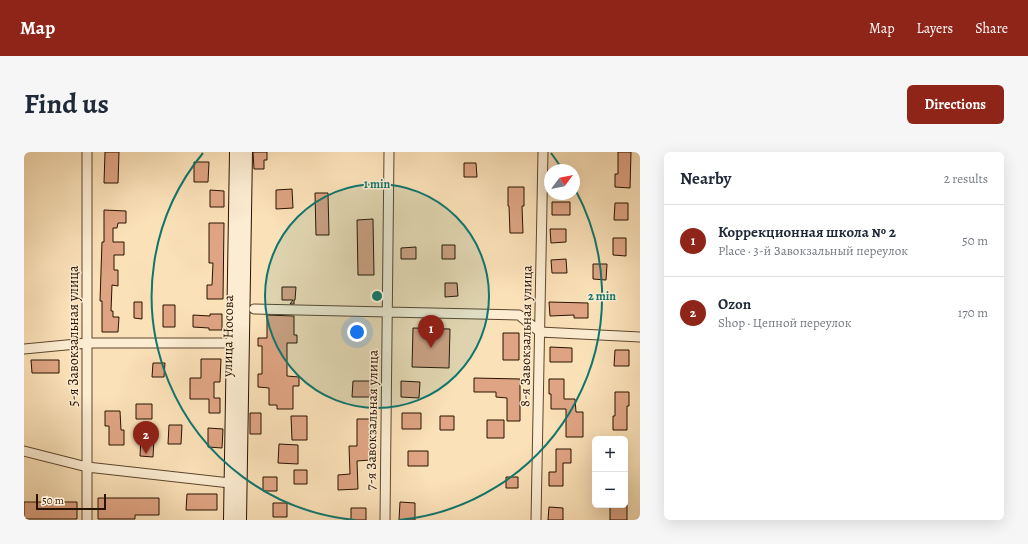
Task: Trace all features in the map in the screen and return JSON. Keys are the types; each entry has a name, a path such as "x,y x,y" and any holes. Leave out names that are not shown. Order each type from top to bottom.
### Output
{"main road":[{"name":"улица Носова","path":"236,152 238,342"},
{"name":"улица Носова","path":"230,520 235,484 238,342 246,152"},
{"name":"улица Носова","path":"235,484 240,520"}],"street":[{"name":"5-я Завокзальная улица","path":"86,520 88,152"},
{"name":"7-я Завокзальная улица","path":"385,520 389,152"},
{"name":"8-я Завокзальная улица","path":"536,520 543,152"},
{"path":"254,309 519,315 540,332 640,337"},
{"path":"24,348 87,343 238,342"},
{"path":"24,451 87,467 235,484"}],"building":[{"path":"105,152 119,152 118,183 104,183"},
{"path":"253,152 267,152 267,160 264,160 264,169 254,169"},
{"path":"618,152 631,152 630,188 615,187 615,174 618,174"},
{"path":"194,162 209,162 208,182 194,182"},
{"path":"464,163 476,163 477,177 464,177"},
{"path":"508,187 524,187 524,206 522,206 523,233 510,233"},
{"path":"292,189 293,208 276,209 276,190"},
{"path":"210,190 224,191 224,207 210,207"},
{"path":"315,193 328,193 329,235 316,235"},
{"path":"552,202 570,202 570,215 552,215"},
{"path":"615,203 628,203 628,220 614,220"},
{"path":"104,210 126,211 126,223 118,223 117,228 113,228 113,242 124,242 124,255 114,255 114,270 118,270 118,286 112,285 111,311 113,311 113,317 119,317 118,332 102,332 102,301 100,301 102,242 104,242"},
{"path":"373,219 374,275 358,275 357,220"},
{"path":"209,223 224,223 223,299 207,299 207,285 212,285 213,263 209,263"},
{"path":"550,229 566,229 566,242 551,243"},
{"path":"613,238 626,238 626,256 613,255"},
{"path":"442,245 455,245 455,259 442,259"},
{"path":"416,247 416,259 401,259 401,248"},
{"path":"566,259 567,273 552,273 551,260"},
{"path":"593,264 607,264 606,280 593,279"},
{"path":"445,283 457,283 458,296 445,297"},
{"path":"282,287 296,287 294,304 290,304 293,300 282,300"},
{"path":"134,302 142,302 142,319 134,318"},
{"path":"549,302 588,303 588,318 574,318 574,315 550,316"},
{"path":"163,305 175,305 175,327 163,327"},
{"path":"210,314 222,314 222,330 209,330 209,328 193,327 193,315 210,316"},
{"path":"267,315 294,316 294,335 297,335 297,343 287,343 287,376 299,377 299,386 293,386 293,409 277,409 277,405 269,405 269,388 258,387 258,374 262,374 262,346 258,346 258,338 267,338"},
{"path":"413,328 450,329 449,368 412,367"},
{"path":"503,333 519,333 519,360 503,360"},
{"path":"550,347 572,348 572,362 550,362"},
{"path":"615,350 629,350 629,366 614,366"},
{"path":"201,359 221,359 220,382 214,382 214,398 220,398 220,413 209,413 209,399 190,399 190,378 201,378"},
{"path":"31,360 59,360 59,373 32,373"},
{"path":"153,363 165,363 164,377 152,377"},
{"path":"474,378 520,379 520,421 507,421 507,398 496,397 496,392 474,392"},
{"path":"549,379 564,379 564,399 575,399 576,412 583,412 583,437 566,437 566,409 551,409"},
{"path":"353,381 372,381 371,397 352,397"},
{"path":"401,381 420,382 419,398 401,397"},
{"path":"615,392 629,392 629,406 627,406 627,430 613,430 613,416 615,416"},
{"path":"136,404 152,404 152,419 136,419"},
{"path":"105,411 120,411 121,430 124,430 124,445 109,445 109,426 105,426"},
{"path":"250,413 261,413 261,434 250,434"},
{"path":"402,413 421,413 421,429 402,429"},
{"path":"291,416 307,416 307,440 292,440"},
{"path":"440,416 454,416 454,430 440,430"},
{"path":"357,419 371,419 371,433 369,433 370,460 357,461 358,489 338,490 338,475 350,474 349,446 357,446"},
{"path":"487,420 504,420 504,438 487,438"},
{"path":"169,425 182,425 181,444 168,444"},
{"path":"208,428 223,429 222,448 208,447"},
{"path":"141,437 154,438 153,457 140,456"},
{"path":"279,444 298,445 298,464 278,463"},
{"path":"556,449 571,449 571,463 563,463 563,486 549,486 549,472 556,472"},
{"path":"408,451 428,451 428,466 408,466"},
{"path":"294,470 307,470 307,484 294,484"},
{"path":"263,477 277,477 277,491 263,491"},
{"path":"506,477 518,477 518,488 506,488"},
{"path":"187,494 217,494 217,510 186,510"},
{"path":"98,498 159,498 159,515 135,515 135,519 98,519"},
{"path":"24,502 77,502 77,519 24,519"},
{"path":"400,502 415,503 415,520 399,520"},
{"path":"273,503 287,503 287,517 273,517"},
{"path":"549,507 563,508 563,520 548,520"},
{"path":"351,508 366,508 366,520 351,520"},
{"path":"610,508 627,508 627,520 610,520"}],"place":[{"name":"Коррекционная школа № 2","path":"431,348"},
{"name":"Ozon","path":"146,454"}]}
